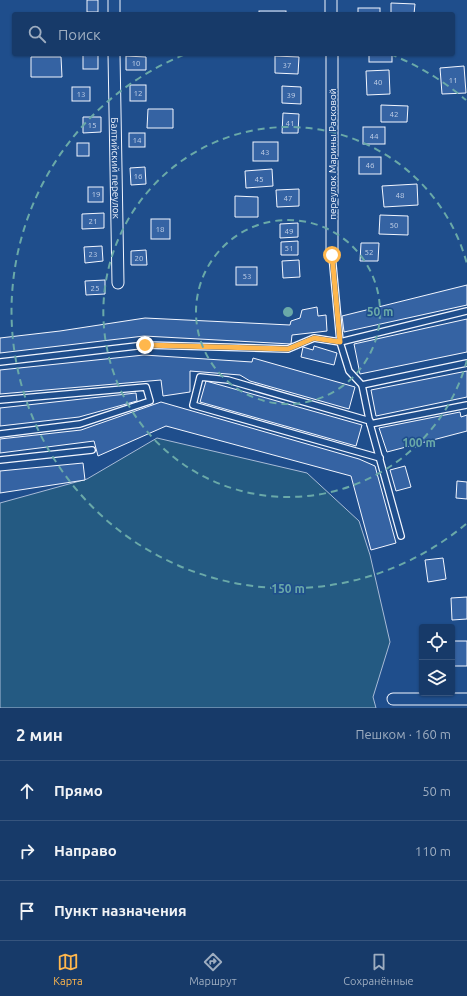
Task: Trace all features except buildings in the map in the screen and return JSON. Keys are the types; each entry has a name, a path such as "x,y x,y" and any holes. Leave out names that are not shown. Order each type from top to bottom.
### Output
{"street":[{"path":"114,0 114,12"},
{"path":"331,0 331,12"},
{"name":"Балтийский переулок","path":"114,56 118,283"},
{"name":"переулок Марины Расковой","path":"332,56 332,255"},
{"path":"393,699 467,699"}],"lane":[{"path":"332,255 340,342 349,371 362,385 370,422 401,536"},
{"path":"0,362 145,345 288,349 314,338 340,342 467,311"},
{"path":"362,385 467,363"},
{"path":"380,458 193,405 200,377 228,380 370,422 467,405"},
{"path":"0,400 146,388 150,401 80,424 0,434"},
{"path":"0,460 92,450"}],"shaded area":[{"path":"157,438 307,473 359,521 370,555 390,642 373,697 376,708 0,708 0,503 87,479"}],"route":[{"path":"145,345 288,349 314,338 340,342 332,255"}]}
